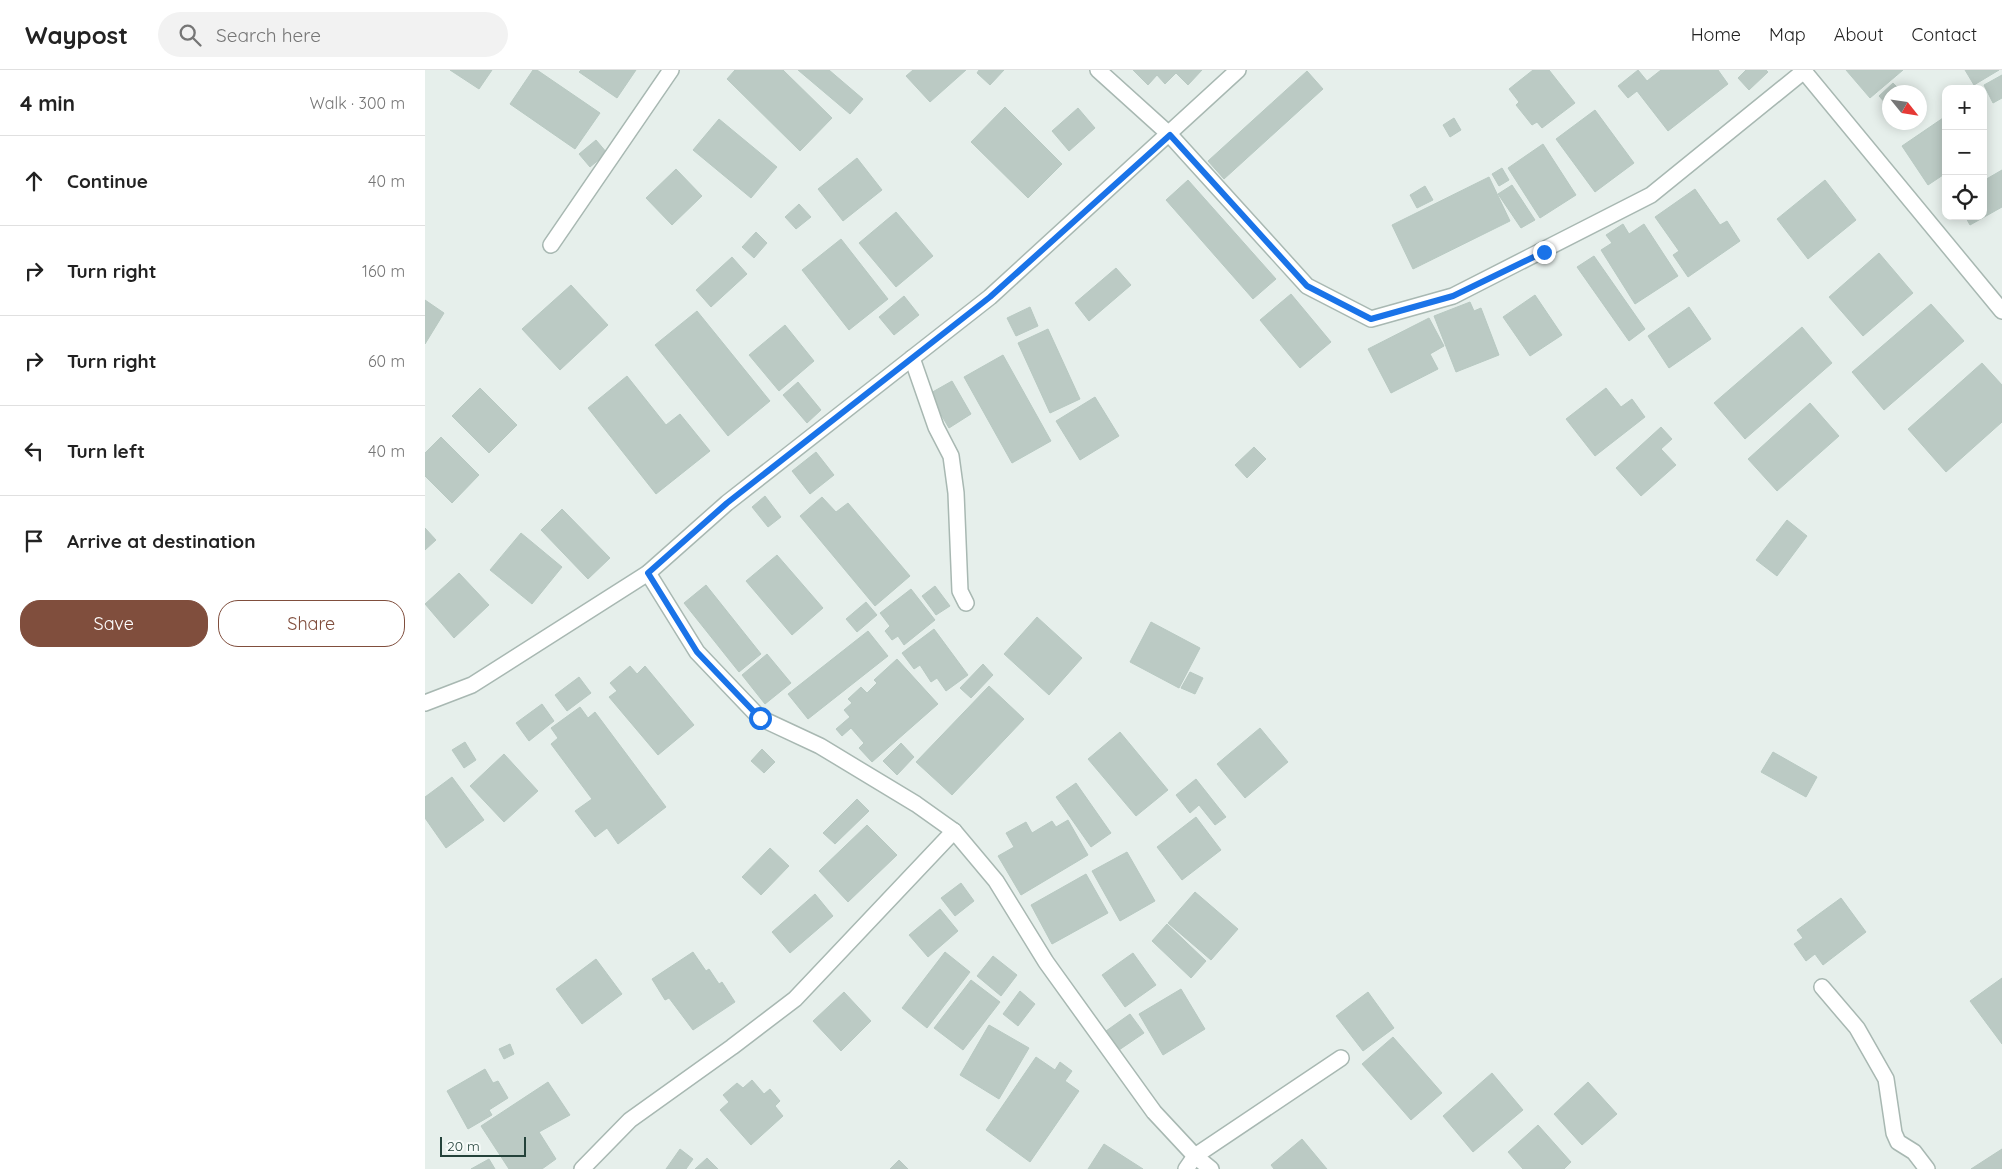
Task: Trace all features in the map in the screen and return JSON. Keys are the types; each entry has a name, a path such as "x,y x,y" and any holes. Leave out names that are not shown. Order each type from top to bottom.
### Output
{"street":[{"path":"551,245 671,70"},
{"path":"1098,70 1170,135 1307,286 1371,319 1453,296 1651,195 1804,70 2002,312"},
{"path":"425,703 472,685 648,573 727,503 990,297 1170,135 1238,70"},
{"path":"912,358 936,427 951,456 955,493 960,590 966,603"},
{"path":"648,573 697,652 760,718 820,746 916,804 954,831 996,881 1046,962 1154,1112 1195,1156 1211,1169"},
{"path":"582,1169 630,1120 795,999 954,831"},
{"path":"1822,987 1857,1028 1886,1078 1894,1133 1898,1142 1914,1152 1927,1169"},
{"path":"1186,1169 1195,1156 1341,1058"}],"building":[{"path":"450,70 492,70 479,89"},
{"path":"533,70 537,70 600,113 575,149 510,104"},
{"path":"581,70 636,70 617,98 579,72"},
{"path":"735,70 783,70 832,118 800,151 727,79"},
{"path":"798,70 829,70 863,99 850,114"},
{"path":"913,70 966,70 930,102 906,76"},
{"path":"979,70 1004,70 990,85 977,73"},
{"path":"1133,70 1202,70 1188,85 1176,73 1165,84 1157,75 1148,85"},
{"path":"1533,70 1549,70 1575,103 1542,128 1537,122 1532,125 1516,105 1519,102 1509,89"},
{"path":"1638,70 1647,81 1661,70 1718,70 1728,84 1668,131 1637,91 1628,98 1618,86"},
{"path":"1746,70 1766,70 1768,72 1749,90 1738,78"},
{"path":"1846,70 1903,70 1885,85 1882,85 1882,88 1870,98"},
{"path":"1965,70 1999,70 1974,85"},
{"path":"1307,71 1323,89 1224,179 1208,161"},
{"path":"2002,75 2002,98 1993,103 1987,91 1987,85 1984,85"},
{"path":"1005,107 1062,164 1028,198 971,142"},
{"path":"1078,108 1095,128 1069,151 1052,131"},
{"path":"1595,110 1634,163 1595,192 1556,139"},
{"path":"1454,118 1461,130 1450,137 1443,125"},
{"path":"719,119 777,167 751,198 693,150"},
{"path":"1942,119 1942,176 1928,185 1902,146"},
{"path":"596,140 607,153 590,167 579,154"},
{"path":"1543,144 1576,195 1540,218 1508,168"},
{"path":"857,158 882,190 843,221 818,189"},
{"path":"1502,168 1509,180 1499,186 1492,174"},
{"path":"676,169 702,196 672,225 646,198"},
{"path":"2002,170 2002,207 1987,215 1987,179"},
{"path":"1489,177 1510,221 1413,269 1392,225"},
{"path":"1188,180 1276,279 1253,299 1166,200"},
{"path":"1825,180 1856,220 1808,259 1777,219"},
{"path":"1512,185 1535,220 1521,228 1498,194"},
{"path":"1425,186 1433,200 1417,208 1410,195"},
{"path":"1695,189 1720,225 1727,221 1740,241 1688,277 1673,255 1679,251 1655,217"},
{"path":"799,204 811,217 796,229 785,217"},
{"path":"896,212 933,256 896,287 859,243"},
{"path":"1967,220 1979,220 1970,225"},
{"path":"1623,224 1629,234 1644,224 1678,276 1635,304 1601,250 1612,243 1606,235"},
{"path":"756,232 767,243 754,258 742,247"},
{"path":"841,239 888,299 849,330 802,270"},
{"path":"1879,253 1913,293 1863,336 1829,297"},
{"path":"1594,256 1645,329 1629,341 1577,267"},
{"path":"732,257 747,274 711,307 696,290"},
{"path":"1116,268 1131,285 1089,321 1075,303"},
{"path":"571,285 608,325 560,370 522,329"},
{"path":"1291,294 1331,342 1300,368 1260,320"},
{"path":"1535,295 1562,335 1530,356 1503,317"},
{"path":"904,296 919,315 894,335 879,317"},
{"path":"425,300 444,313 425,344"},
{"path":"1470,302 1474,311 1481,308 1499,355 1456,372 1434,316"},
{"path":"1931,304 1964,341 1884,410 1852,372"},
{"path":"1030,307 1038,326 1016,336 1007,318"},
{"path":"1689,307 1711,339 1669,368 1648,336"},
{"path":"697,311 770,401 728,436 655,345"},
{"path":"1429,318 1444,346 1430,354 1438,369 1391,393 1368,349"},
{"path":"785,325 814,361 779,391 749,355"},
{"path":"1802,327 1832,363 1745,439 1714,403"},
{"path":"1048,329 1080,399 1050,413 1018,343"},
{"path":"1003,355 1051,441 1012,463 964,377"},
{"path":"1982,363 2002,385 2002,422 1946,472 1908,429"},
{"path":"627,376 666,425 680,414 710,451 656,494 588,408"},
{"path":"952,381 971,414 949,428 929,394"},
{"path":"798,382 821,410 807,423 783,395"},
{"path":"480,388 517,425 489,453 452,416"},
{"path":"1606,388 1621,407 1632,399 1645,417 1595,456 1566,419"},
{"path":"1095,397 1119,436 1080,460 1056,421"},
{"path":"1810,403 1839,436 1777,491 1748,459"},
{"path":"1661,427 1672,439 1661,449 1676,465 1641,496 1616,468"},
{"path":"441,437 479,475 452,503 425,476 425,453"},
{"path":"1254,447 1266,459 1247,478 1235,465"},
{"path":"816,452 834,475 810,494 792,471"},
{"path":"765,496 781,517 768,527 752,507"},
{"path":"822,497 836,512 848,503 910,576 875,606 800,516"},
{"path":"562,509 610,558 588,579 541,530"},
{"path":"1787,520 1807,536 1777,576 1756,560"},
{"path":"425,528 436,540 425,550"},
{"path":"521,533 562,567 532,604 490,570"},
{"path":"777,555 823,608 792,635 746,581"},
{"path":"459,573 489,605 454,638 425,604"},
{"path":"706,585 761,654 739,672 684,603"},
{"path":"935,586 950,606 936,615 922,596"},
{"path":"911,589 935,620 904,645 898,636 892,640 885,631 890,626 880,613"},
{"path":"866,602 877,615 857,632 846,619"},
{"path":"1037,617 1082,658 1049,695 1004,654"},
{"path":"1151,622 1200,648 1179,688 1130,662"},
{"path":"934,629 968,675 946,691 937,678 931,682 920,665 914,669 902,653"},
{"path":"868,631 888,656 808,719 788,694"},
{"path":"767,654 791,683 765,704 742,675"},
{"path":"897,659 938,704 872,762 859,748 864,743 851,728 842,736 836,729 850,717 844,710 852,703 848,699 861,687 867,693 877,683 874,680"},
{"path":"983,664 993,675 971,698 960,688"},
{"path":"630,666 637,674 645,666 694,725 658,755 609,697 617,691 610,683"},
{"path":"1190,672 1203,678 1195,694 1181,688"},
{"path":"579,677 591,693 567,711 555,695"},
{"path":"989,686 1024,719 952,795 916,762"},
{"path":"542,704 554,721 529,741 516,723"},
{"path":"580,707 588,718 595,712 666,807 618,844 607,828 595,837 575,811 592,799 551,744 558,738 551,728"},
{"path":"1260,728 1288,762 1245,798 1217,764"},
{"path":"1120,732 1168,790 1136,816 1088,759"},
{"path":"465,742 476,760 464,768 452,750"},
{"path":"901,743 914,757 897,775 883,761"},
{"path":"762,749 775,762 764,773 751,761"},
{"path":"1773,752 1817,777 1806,797 1761,772"},
{"path":"504,754 538,791 504,822 470,786"},
{"path":"452,777 484,820 446,848 425,818 425,797"},
{"path":"1196,779 1226,817 1215,825 1199,805 1190,813 1176,795"},
{"path":"1076,783 1111,833 1091,847 1056,797"},
{"path":"857,799 869,811 835,844 823,833"},
{"path":"1196,817 1221,850 1182,880 1157,847"},
{"path":"1068,820 1088,855 1021,895 998,856 1014,847 1006,833 1026,822 1032,833 1052,821 1056,827"},
{"path":"867,825 897,855 848,902 819,871"},
{"path":"770,848 789,866 761,895 742,877"},
{"path":"1127,852 1155,901 1120,921 1092,871"},
{"path":"1086,874 1108,913 1052,944 1031,905"},
{"path":"961,883 974,901 955,916 941,898"},
{"path":"1195,892 1238,929 1211,960 1168,923"},
{"path":"815,894 833,916 790,953 772,932"},
{"path":"1841,898 1866,932 1823,965 1815,954 1806,961 1794,944 1803,938 1797,930"},
{"path":"940,909 958,931 928,957 909,935"},
{"path":"1167,924 1206,961 1191,978 1152,941"},
{"path":"693,952 706,971 709,969 719,984 722,982 735,1002 693,1030 669,998 665,1000 652,979"},
{"path":"945,952 970,972 927,1028 902,1008"},
{"path":"1133,953 1156,985 1125,1007 1102,975"},
{"path":"993,956 1017,975 1001,996 977,976"},
{"path":"596,959 622,994 582,1024 556,989"},
{"path":"2002,978 2002,1044 1970,1001"},
{"path":"971,980 1000,1002 963,1050 934,1028"},
{"path":"1181,989 1205,1029 1163,1055 1139,1014"},
{"path":"1020,991 1035,1004 1018,1026 1003,1014"},
{"path":"844,992 871,1021 841,1051 813,1021"},
{"path":"1368,992 1394,1028 1363,1051 1336,1016"},
{"path":"1130,1014 1144,1033 1119,1050 1106,1031"},
{"path":"989,1025 1029,1048 999,1099 960,1075"},
{"path":"1393,1037 1442,1093 1411,1120 1362,1064"},
{"path":"510,1044 514,1054 504,1059 499,1049"},
{"path":"1036,1057 1055,1070 1060,1062 1072,1071 1065,1081 1079,1091 1030,1162 986,1130"},
{"path":"485,1069 493,1083 498,1081 508,1098 489,1110 492,1115 468,1129 447,1091"},
{"path":"1492,1073 1523,1110 1473,1152 1443,1116"},
{"path":"752,1080 764,1094 770,1089 780,1101 775,1106 783,1116 751,1145 720,1110 729,1102 723,1095 737,1083 743,1088"},
{"path":"548,1082 570,1115 539,1132 556,1159 542,1169 509,1169 481,1126"},
{"path":"1588,1082 1617,1114 1582,1145 1554,1114"},
{"path":"1538,1125 1571,1162 1564,1169 1523,1169 1508,1152"},
{"path":"1302,1139 1327,1169 1274,1169 1271,1165"},
{"path":"1104,1144 1143,1169 1088,1169"},
{"path":"680,1149 693,1159 686,1169 666,1169"},
{"path":"2002,1149 2002,1169 1971,1169"},
{"path":"707,1158 718,1169 695,1169"},
{"path":"489,1159 495,1169 471,1169"},
{"path":"899,1160 908,1169 890,1169"}],"route":[{"path":"760,718 697,652 648,573 727,503 990,297 1170,135 1307,286 1371,319 1453,296 1544,252"}]}
